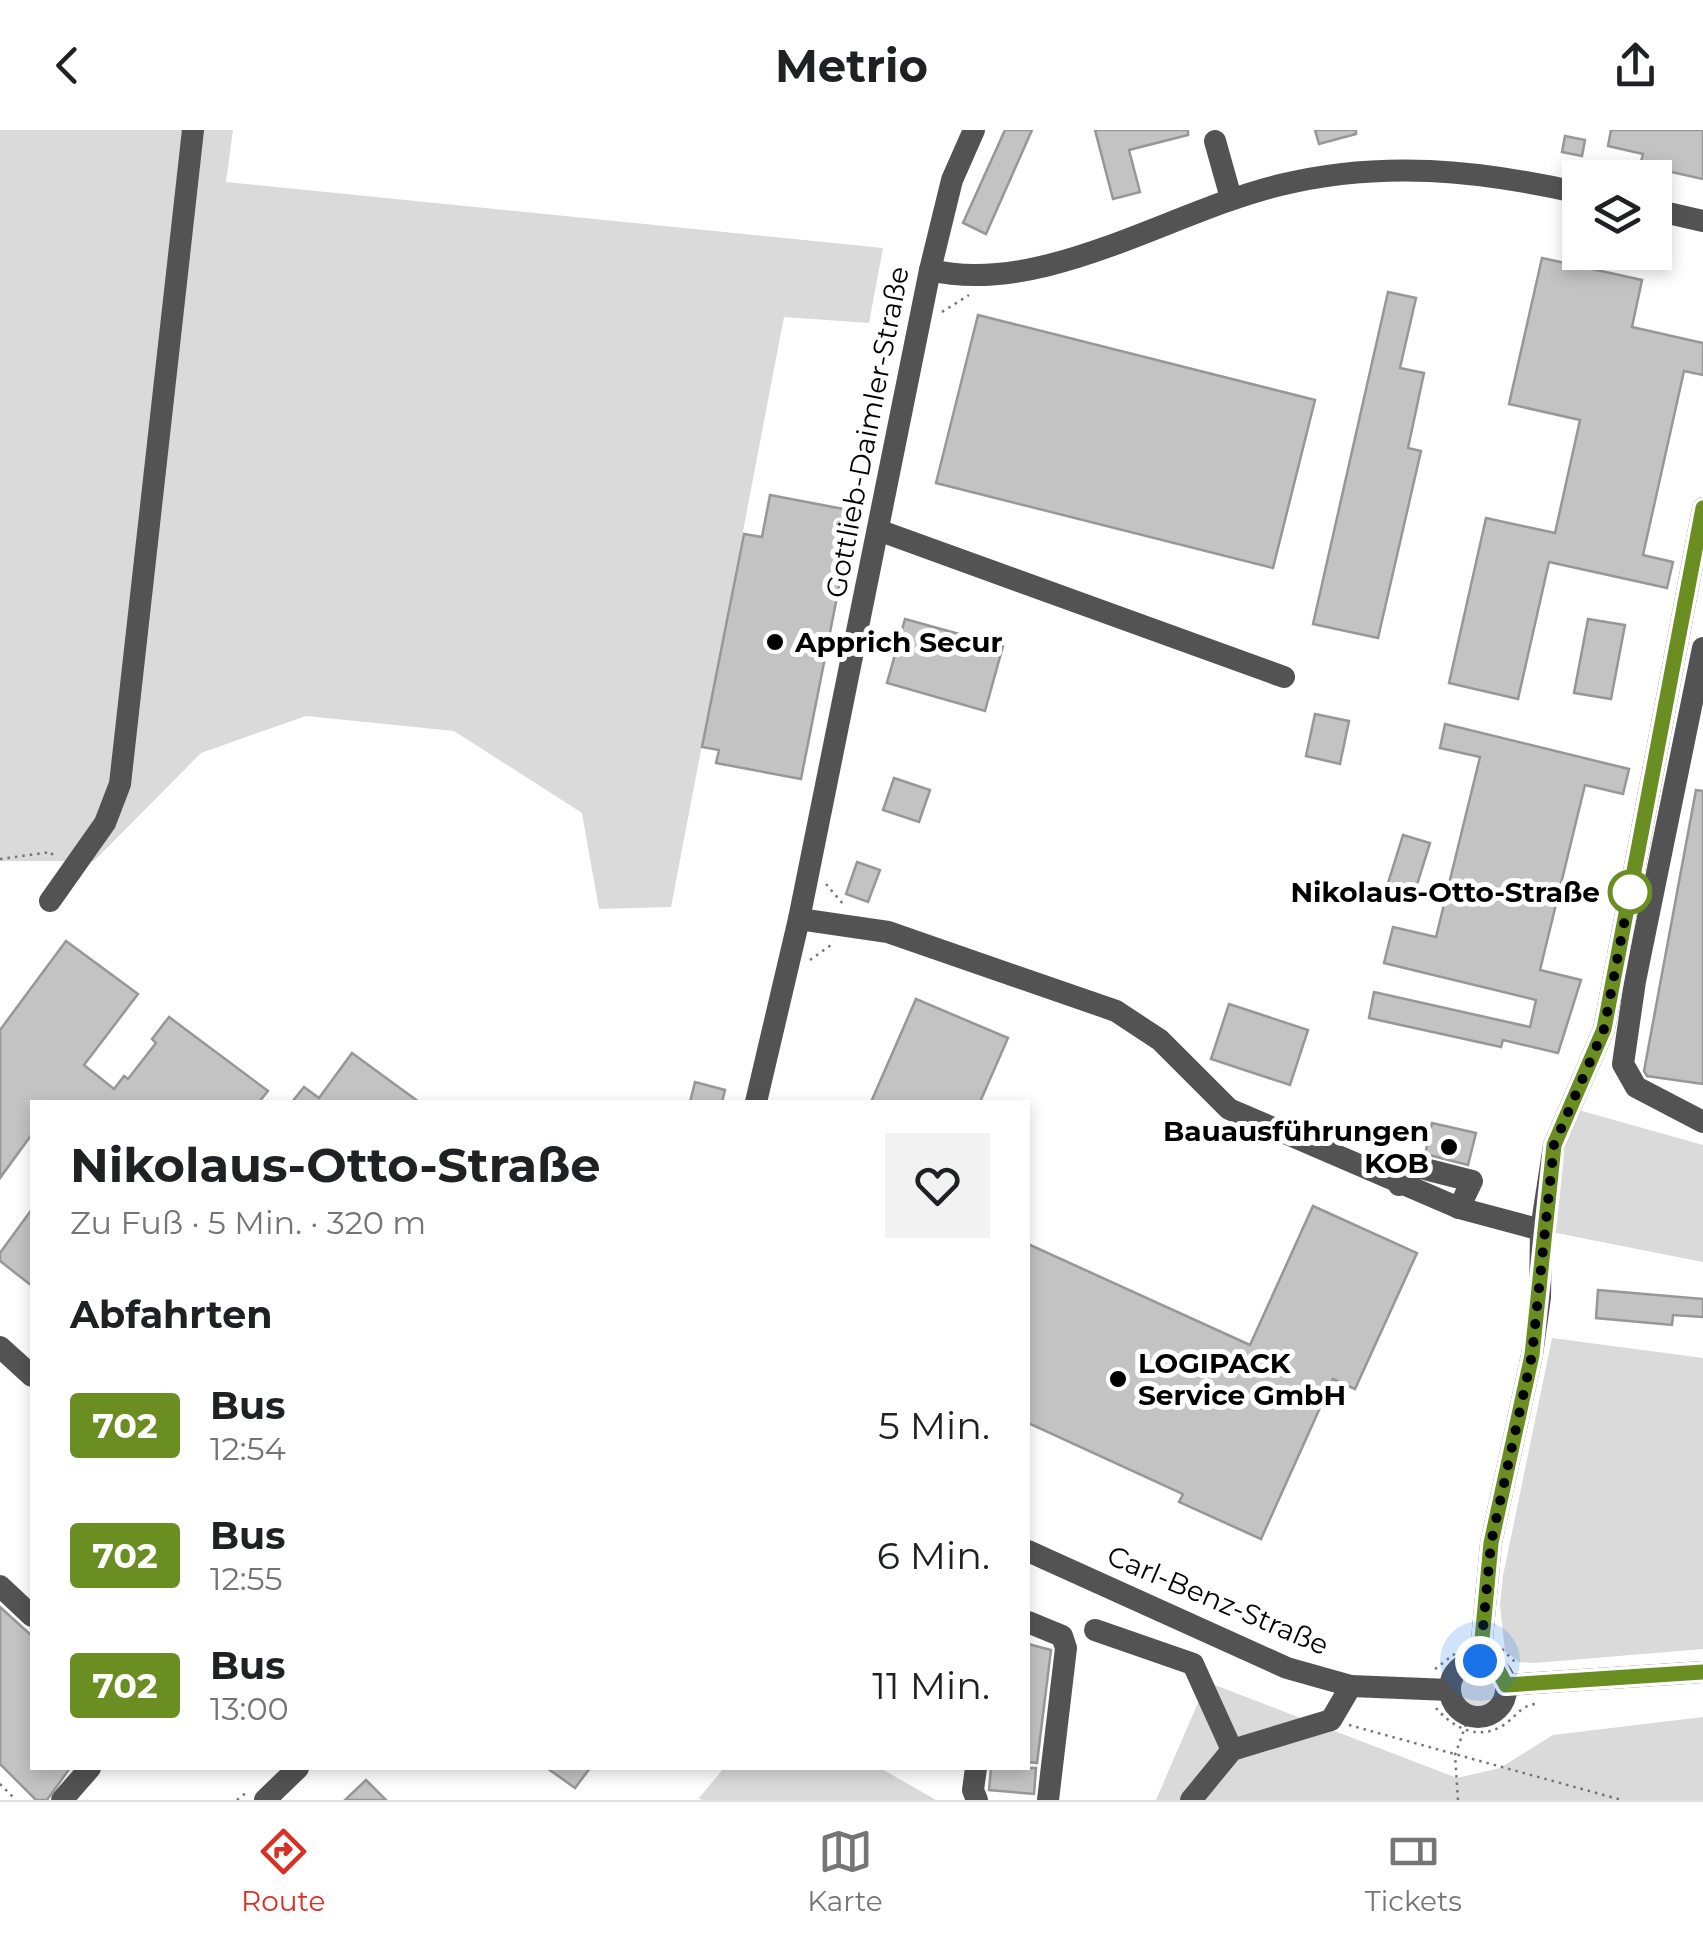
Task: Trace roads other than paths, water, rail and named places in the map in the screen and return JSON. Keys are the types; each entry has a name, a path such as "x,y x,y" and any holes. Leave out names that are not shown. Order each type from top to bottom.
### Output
{"street":[{"path":"50,901 104,823 120,784 193,130"},
{"name":"Gottlieb-Daimler-Straße","path":"756,1100 800,919 930,270 952,180 974,130"},
{"path":"1216,141 1230,198"},
{"path":"930,270 964,278 1024,271 1230,198 1316,178 1395,168 1502,176 1562,190"},
{"path":"1672,214 1703,221"},
{"path":"1480,1654 1491,1543 1532,1355 1540,1296 1542,1230 1554,1145 1604,1029 1703,508"},
{"path":"878,530 1284,677"},
{"path":"1703,648 1635,981 1624,1064 1636,1087 1703,1122"},
{"path":"800,919 888,932 1116,1012 1160,1040 1230,1109 1399,1185 1459,1208 1542,1230"},
{"path":"0,1347 30,1374"},
{"name":"Carl-Benz-Straße","path":"1030,1558 1287,1668 1351,1686 1438,1689"},
{"path":"0,1586 30,1614"},
{"path":"1030,1623 1062,1636 1066,1648 1048,1800"},
{"path":"1095,1630 1193,1664 1232,1750"},
{"path":"1480,1654 1497,1668 1506,1685 1502,1704 1494,1713 1466,1723 1438,1689 1480,1654"},
{"path":"1506,1685 1703,1672"},
{"path":"1192,1800 1232,1750 1331,1720 1351,1686"},
{"path":"62,1800 88,1770"},
{"path":"265,1800 291,1770"},
{"path":"976,1770 973,1790 977,1800"}],"place":[{"name":"Apprich Secur","path":"775,642"},
{"name":"Nikolaus-Otto-Straße","path":"1630,892"},
{"name":"Bauausführungen KOB","path":"1449,1147"},
{"name":"LOGIPACK Service GmbH","path":"1118,1379"}]}
